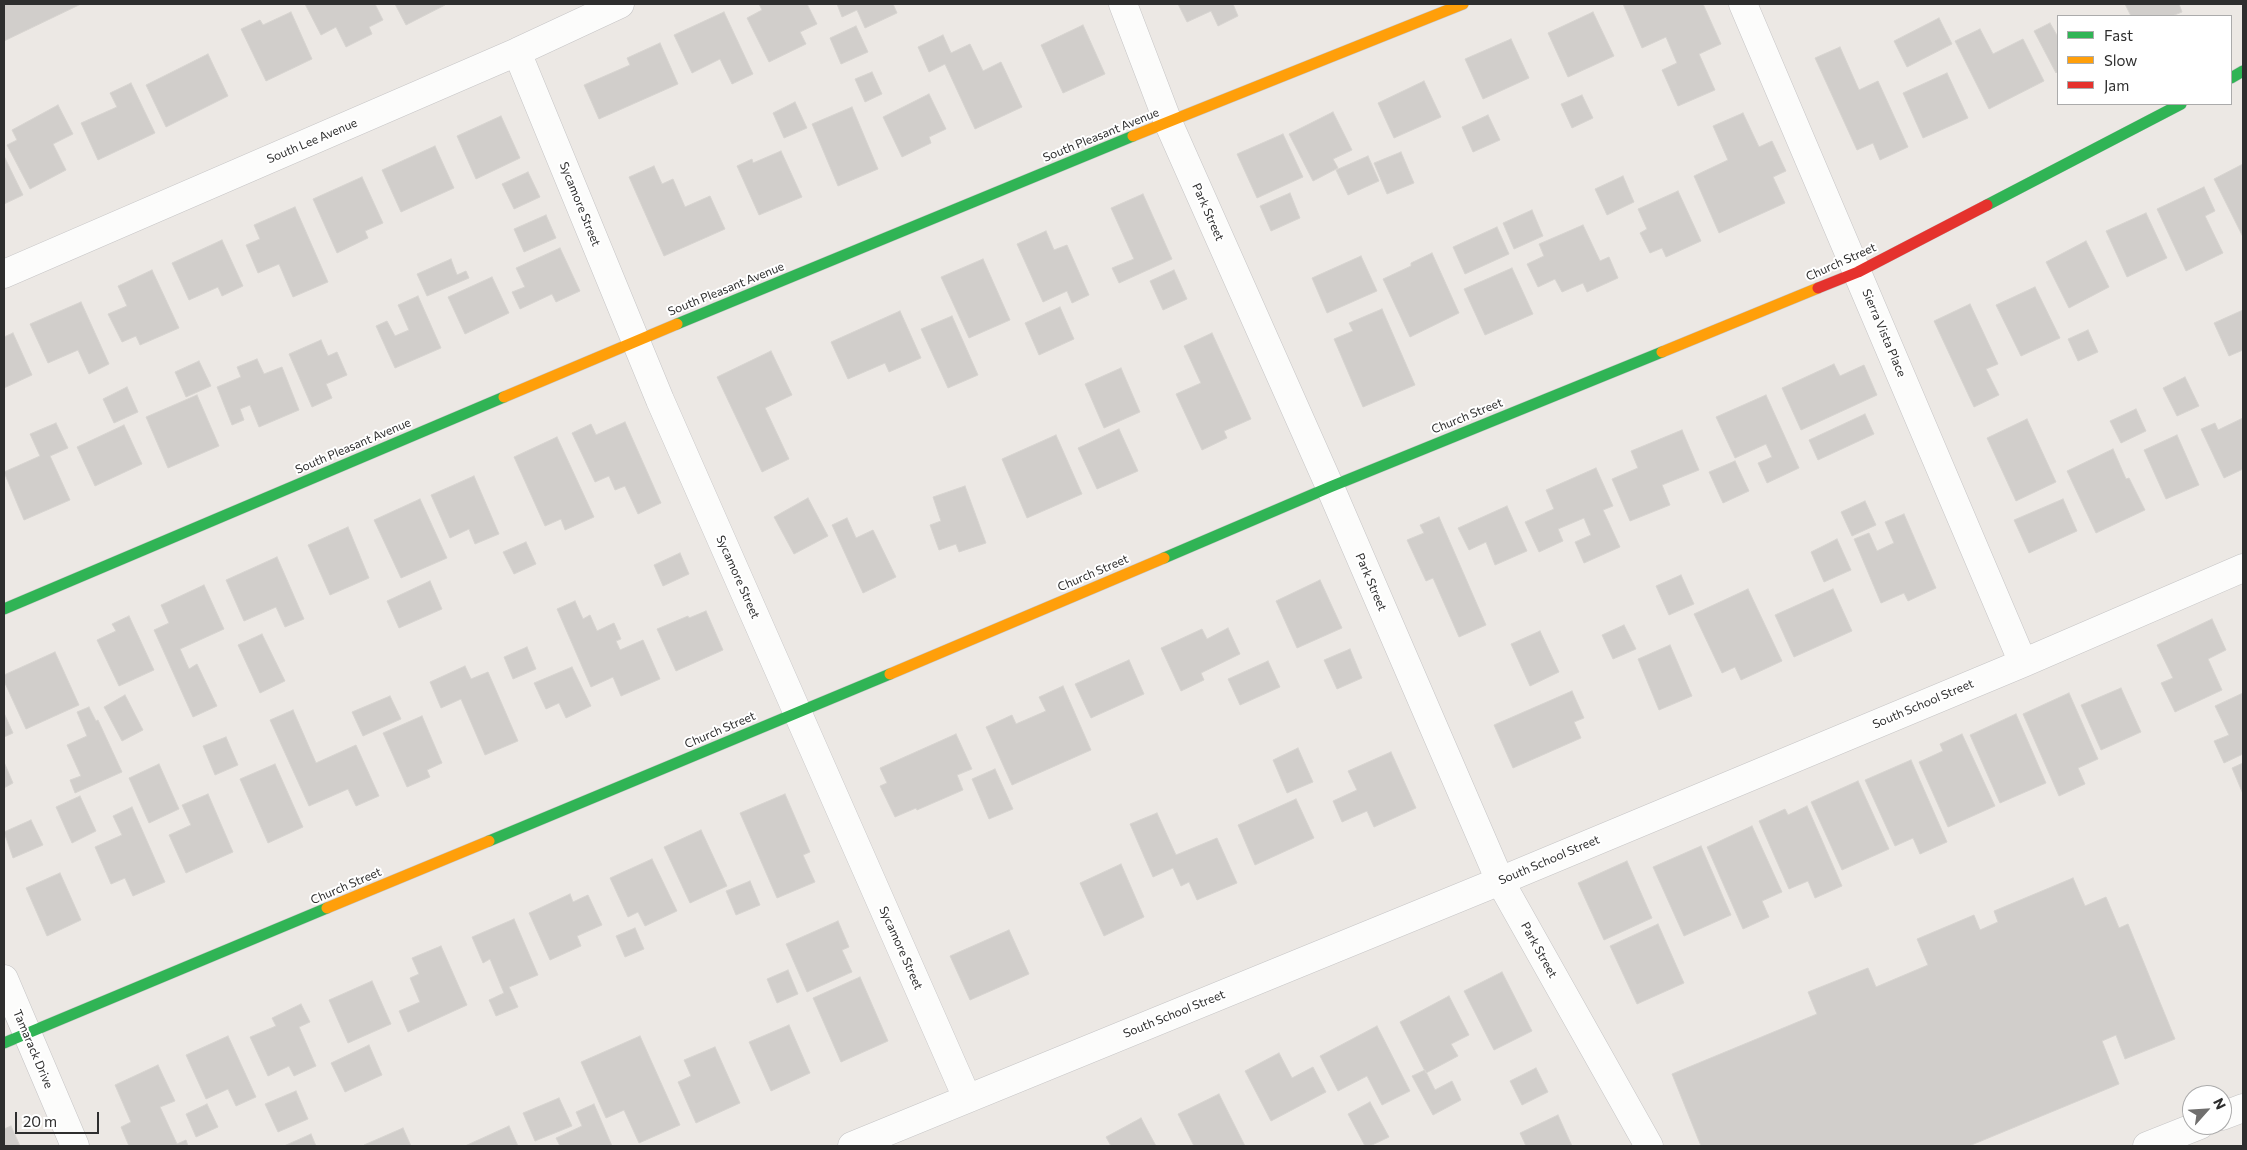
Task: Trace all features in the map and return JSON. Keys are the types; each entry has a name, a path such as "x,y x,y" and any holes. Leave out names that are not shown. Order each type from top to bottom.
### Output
{"street":[{"name":"South Lee Avenue","path":"4,274 517,52 620,4"},
{"name":"Park Street","path":"1123,4 1168,122 1330,487 1500,880 1649,1146"},
{"name":"South Pleasant Avenue","path":"4,609 636,341 1168,122 1463,4"},
{"name":"Sierra Vista Place","path":"1743,4 2023,663"},
{"name":"Sycamore Street","path":"517,52 660,400 967,1098"},
{"name":"Church Street","path":"15,1038 797,713 1330,487 1858,272 2179,105"},
{"name":"South School Street","path":"852,1146 1500,880 2023,663 2243,569"},
{"name":"Tamarack Drive","path":"4,978 15,1038 74,1146"},
{"path":"2147,1146 2182,1132"}],"building":[{"path":"4,4 81,4 4,41"},
{"path":"305,4 375,4 383,20 369,27 372,34 346,47 336,27 321,35"},
{"path":"395,4 445,4 445,5 406,25"},
{"path":"759,4 807,4 817,24 800,32 806,44 769,62 747,18 762,10"},
{"path":"837,4 893,4 897,13 865,28 857,10 842,17"},
{"path":"1178,4 1233,4 1238,16 1218,26 1211,11 1187,22"},
{"path":"1623,4 1703,4 1721,44 1699,54 1715,90 1678,106 1662,70 1677,63 1666,37 1642,48"},
{"path":"2125,4 2179,4 2182,12 2174,15 2130,15"},
{"path":"291,12 312,59 266,81 241,29 260,20 263,25"},
{"path":"724,12 753,74 732,84 720,59 692,73 674,35"},
{"path":"1593,12 1614,56 1568,77 1548,33"},
{"path":"1939,18 1952,44 1907,67 1894,41"},
{"path":"2050,23 2057,35 2056,73 2034,31"},
{"path":"1083,25 1105,74 1063,93 1041,45"},
{"path":"856,26 868,52 841,64 830,38"},
{"path":"1980,29 1993,54 2023,39 2044,81 1989,109 1955,41"},
{"path":"943,35 951,53 970,44 983,71 1001,62 1022,107 975,129 945,64 929,72 918,47"},
{"path":"1511,39 1529,78 1483,99 1465,59"},
{"path":"660,43 678,84 599,119 584,85 630,65 627,58"},
{"path":"1840,47 1859,90 1878,81 1908,147 1880,160 1873,143 1857,150 1815,58"},
{"path":"208,54 228,96 166,127 146,85"},
{"path":"872,72 882,94 865,102 855,79"},
{"path":"1947,73 1968,118 1923,138 1903,93"},
{"path":"1424,81 1441,117 1394,138 1378,103"},
{"path":"131,83 155,133 98,160 81,123 117,107 110,93"},
{"path":"929,94 946,129 929,137 931,143 902,157 883,117"},
{"path":"1582,95 1593,118 1572,128 1561,104"},
{"path":"795,102 807,128 784,138 773,113"},
{"path":"58,105 73,134 53,144 66,170 30,189 7,145 17,140 12,130"},
{"path":"852,107 878,169 838,186 812,124"},
{"path":"1333,112 1352,150 1333,159 1338,168 1313,181 1289,134"},
{"path":"1743,113 1759,147 1772,141 1786,171 1773,177 1785,203 1719,233 1694,176 1728,160 1713,126"},
{"path":"1488,115 1500,140 1473,152 1462,127"},
{"path":"501,116 520,158 476,179 457,136"},
{"path":"1283,134 1303,177 1257,198 1237,154"},
{"path":"435,146 454,188 401,212 382,170"},
{"path":"781,151 802,197 759,215 737,166 752,159 753,163"},
{"path":"1401,152 1414,183 1387,194 1374,163"},
{"path":"4,156 23,195 4,204"},
{"path":"1368,156 1379,181 1348,195 1336,170"},
{"path":"2243,164 2243,237 2214,179"},
{"path":"654,166 662,184 673,179 685,207 710,196 725,229 664,256 629,177"},
{"path":"528,172 540,197 514,209 502,184"},
{"path":"1623,176 1634,202 1607,215 1595,189"},
{"path":"362,177 383,223 365,231 368,238 337,253 313,199"},
{"path":"2204,187 2215,211 2205,216 2223,253 2186,271 2157,209"},
{"path":"1678,191 1701,241 1666,257 1662,248 1650,253 1640,233 1647,229 1638,209"},
{"path":"1290,193 1300,218 1271,231 1260,206"},
{"path":"1143,194 1172,259 1119,283 1112,268 1134,259 1111,208"},
{"path":"295,207 328,282 293,297 279,264 258,273 246,245 260,239 254,225"},
{"path":"1532,210 1543,236 1514,249 1503,223"},
{"path":"2146,213 2167,258 2127,277 2106,231"},
{"path":"546,215 556,238 524,252 514,229"},
{"path":"1583,225 1600,261 1609,257 1618,278 1587,292 1583,283 1562,292 1555,279 1538,287 1527,264 1544,256 1539,244"},
{"path":"1497,227 1509,254 1465,274 1453,247"},
{"path":"1046,231 1054,250 1067,245 1089,295 1072,303 1067,291 1043,302 1017,244"},
{"path":"222,240 243,286 222,296 218,287 189,300 172,263"},
{"path":"2086,241 2109,287 2069,308 2046,262"},
{"path":"560,248 580,291 556,302 552,294 520,309 512,292 525,287 516,268"},
{"path":"1432,253 1459,313 1410,337 1383,279 1411,266 1411,263"},
{"path":"1361,256 1377,291 1327,313 1312,278"},
{"path":"451,259 457,275 466,271 469,278 427,296 417,274"},
{"path":"983,259 1010,320 969,338 941,277"},
{"path":"1512,268 1533,314 1485,335 1464,289"},
{"path":"152,270 179,328 140,345 136,336 122,342 108,314 127,306 118,286"},
{"path":"1174,270 1187,299 1163,310 1150,281"},
{"path":"492,277 509,313 465,334 448,297"},
{"path":"2035,287 2060,338 2021,356 1996,305"},
{"path":"418,296 441,348 395,368 376,326 387,321 395,336 409,330 398,305"},
{"path":"81,302 109,364 89,374 78,350 48,363 30,324"},
{"path":"1970,304 1998,364 1986,369 1999,395 1974,407 1934,321"},
{"path":"1060,307 1074,339 1039,355 1025,323"},
{"path":"1382,309 1415,385 1363,407 1334,339 1353,331 1349,323"},
{"path":"2243,310 2243,350 2229,356 2214,323"},
{"path":"900,311 921,358 889,372 885,363 848,379 831,342"},
{"path":"952,316 978,375 948,388 921,329"},
{"path":"2088,330 2098,352 2078,361 2068,339"},
{"path":"13,333 32,375 4,388 4,337"},
{"path":"1212,333 1251,419 1224,431 1227,438 1202,450 1176,394 1201,383 1184,346"},
{"path":"321,340 328,356 337,352 347,375 326,384 332,398 312,407 289,354"},
{"path":"771,351 792,395 765,408 789,459 762,472 717,377"},
{"path":"257,359 264,374 282,367 299,410 259,427 250,405 240,409 244,420 232,425 217,387 241,377 237,367"},
{"path":"199,361 211,386 186,397 175,372"},
{"path":"1834,364 1840,376 1864,365 1877,395 1801,430 1782,388"},
{"path":"1121,368 1140,412 1104,428 1085,384"},
{"path":"2185,377 2199,406 2177,416 2163,388"},
{"path":"127,387 138,412 114,423 103,399"},
{"path":"197,395 219,446 168,468 146,417"},
{"path":"1766,395 1799,468 1767,483 1758,463 1772,457 1766,444 1735,458 1716,417"},
{"path":"2136,409 2146,431 2121,443 2110,421"},
{"path":"1865,414 1874,434 1818,460 1809,440"},
{"path":"2243,418 2243,469 2224,478 2201,429 2215,423 2218,430"},
{"path":"2027,419 2056,482 2016,501 1987,438"},
{"path":"625,422 661,503 638,514 625,486 615,490 609,476 595,482 572,433 591,424 596,435"},
{"path":"56,423 68,448 50,456 70,500 24,520 4,472 40,456 30,434"},
{"path":"124,425 142,464 95,486 77,447"},
{"path":"1119,429 1138,471 1097,489 1078,448"},
{"path":"1682,430 1699,470 1662,485 1670,505 1630,521 1612,479 1638,468 1631,451"},
{"path":"1056,435 1082,494 1027,518 1002,459"},
{"path":"2177,435 2199,485 2166,499 2144,450"},
{"path":"557,437 594,517 565,530 561,519 545,526 514,457"},
{"path":"2113,449 2126,479 2129,478 2145,510 2096,533 2067,471"},
{"path":"1735,461 1749,491 1723,503 1709,472"},
{"path":"1596,468 1613,506 1603,510 1620,547 1584,563 1575,542 1591,535 1584,518 1558,529 1563,541 1539,552 1525,522 1554,509 1546,490"},
{"path":"474,476 499,534 475,544 469,529 450,538 431,495"},
{"path":"965,486 986,543 959,552 956,544 939,550 930,525 941,521 933,497"},
{"path":"808,498 828,536 794,554 774,517"},
{"path":"420,499 447,558 401,578 374,520"},
{"path":"2063,499 2077,531 2029,553 2014,520"},
{"path":"1865,501 1876,525 1852,536 1841,512"},
{"path":"1507,506 1527,551 1495,565 1486,542 1469,550 1458,528"},
{"path":"1904,514 1936,588 1908,601 1904,593 1881,603 1854,539 1869,533 1877,551 1894,543 1885,522"},
{"path":"1439,517 1486,625 1459,637 1433,578 1426,581 1407,540 1424,533 1420,525"},
{"path":"847,518 856,538 873,530 896,577 863,593 832,525"},
{"path":"348,527 369,578 330,595 308,545"},
{"path":"1837,539 1851,570 1824,582 1811,552"},
{"path":"526,542 536,564 514,574 503,552"},
{"path":"680,553 689,574 663,586 654,565"},
{"path":"277,557 304,619 285,627 276,607 244,621 226,580"},
{"path":"1681,575 1694,604 1669,615 1656,586"},
{"path":"1320,580 1342,628 1297,648 1276,601"},
{"path":"430,581 442,609 399,628 387,601"},
{"path":"204,585 224,629 180,649 189,669 197,664 217,706 193,717 154,630 169,623 161,605"},
{"path":"1748,589 1782,661 1741,680 1735,667 1722,673 1694,614"},
{"path":"1833,589 1852,631 1794,657 1775,615"},
{"path":"575,601 583,619 590,615 597,631 614,623 621,639 616,641 620,650 643,640 660,679 621,696 613,677 591,687 557,609"},
{"path":"706,611 723,650 676,671 657,629 688,616 689,618"},
{"path":"129,616 154,670 119,686 97,640 116,631 112,624"},
{"path":"2212,619 2226,650 2208,659 2222,690 2175,712 2161,683 2173,678 2157,645"},
{"path":"1624,625 1636,649 1613,659 1602,635"},
{"path":"1228,628 1240,654 1201,673 1204,680 1181,691 1161,648 1202,629 1207,639"},
{"path":"1540,631 1559,672 1530,686 1511,644"},
{"path":"262,634 285,681 260,693 238,645"},
{"path":"1670,645 1692,696 1659,710 1638,659"},
{"path":"527,647 536,669 513,679 504,657"},
{"path":"1350,649 1362,678 1337,689 1324,660"},
{"path":"55,652 79,705 26,729 4,681 4,675"},
{"path":"1129,660 1144,694 1091,718 1075,684"},
{"path":"1268,661 1280,687 1240,705 1228,679"},
{"path":"465,666 471,679 488,672 518,741 485,755 461,699 441,708 430,682"},
{"path":"572,667 591,706 566,718 559,703 546,709 534,683"},
{"path":"1063,686 1091,750 1012,785 986,727 1012,715 1016,724 1046,711 1039,697"},
{"path":"2121,688 2141,732 2101,750 2081,705"},
{"path":"1572,691 1584,718 1574,722 1581,738 1513,768 1494,725"},
{"path":"2069,693 2098,759 2078,768 2085,784 2059,796 2023,714"},
{"path":"2243,693 2243,754 2224,763 2214,741 2229,735 2215,706"},
{"path":"125,695 143,730 122,741 104,707"},
{"path":"390,696 401,719 363,736 352,712"},
{"path":"89,707 96,721 98,720 122,772 75,793 70,780 81,776 67,745 87,736 77,712"},
{"path":"293,710 316,763 356,745 379,796 356,806 348,789 309,806 270,720"},
{"path":"4,713 13,733 4,737"},
{"path":"2016,714 2046,783 2000,803 1970,735"},
{"path":"422,716 442,763 427,770 430,777 407,787 383,733"},
{"path":"956,734 972,769 957,775 963,790 917,810 916,808 895,817 880,786 887,783 880,768"},
{"path":"1962,734 1995,806 1948,827 1919,762 1943,751 1940,744"},
{"path":"226,737 238,765 215,775 203,746"},
{"path":"1298,748 1313,782 1287,793 1273,760"},
{"path":"1391,752 1416,808 1374,827 1367,811 1342,822 1333,801 1357,790 1348,771"},
{"path":"1911,760 1947,842 1920,854 1913,838 1895,846 1865,780"},
{"path":"4,762 13,783 4,788"},
{"path":"2243,763 2243,794 2232,768"},
{"path":"159,764 179,809 149,823 129,778"},
{"path":"275,764 303,827 268,843 240,779"},
{"path":"995,769 1013,809 989,819 972,779"},
{"path":"1858,781 1889,849 1842,870 1811,802"},
{"path":"208,794 233,852 186,873 169,835 191,825 182,805"},
{"path":"785,794 810,852 803,855 815,882 777,898 740,813"},
{"path":"80,796 96,831 72,843 56,807"},
{"path":"1296,799 1314,838 1255,865 1238,825"},
{"path":"1807,806 1842,886 1815,898 1808,881 1789,889 1759,821 1785,809 1788,815"},
{"path":"132,807 165,882 133,896 125,878 111,884 95,847 122,835 113,816"},
{"path":"1157,813 1176,855 1217,838 1237,883 1197,900 1189,882 1181,886 1173,868 1153,877 1130,824"},
{"path":"31,820 43,845 13,858 4,832"},
{"path":"1752,826 1782,892 1762,901 1769,917 1743,929 1707,847"},
{"path":"701,830 727,886 690,903 664,847"},
{"path":"1701,846 1731,915 1684,936 1653,867"},
{"path":"652,859 677,911 645,926 638,912 628,917 610,878"},
{"path":"1627,861 1652,918 1604,940 1578,883"},
{"path":"1121,864 1144,917 1104,936 1080,883"},
{"path":"60,873 81,920 47,936 26,888"},
{"path":"2073,878 2085,906 2106,897 2119,928 2128,924 2175,1039 2125,1059 2116,1035 2102,1041 2119,1084 1969,1146 1701,1146 1672,1074 1817,1014 1808,992 1868,968 1876,987 1928,965 1917,939 1974,915 1980,930 1998,922 1994,911"},
{"path":"750,881 760,905 736,915 726,891"},
{"path":"570,894 573,902 588,895 602,925 577,936 581,946 550,960 529,913"},
{"path":"514,919 538,975 509,987 518,1007 496,1016 489,1000 504,993 490,959 483,963 472,937"},
{"path":"838,921 849,947 842,950 852,972 807,992 786,944"},
{"path":"1658,924 1684,983 1637,1004 1610,946"},
{"path":"635,928 644,949 625,957 616,936"},
{"path":"1009,930 1029,974 970,1000 950,956"},
{"path":"441,946 467,1005 408,1032 399,1011 420,1002 410,978 419,974 412,958"},
{"path":"788,970 798,994 777,1003 767,979"},
{"path":"1502,972 1532,1031 1494,1050 1464,991"},
{"path":"860,977 888,1041 841,1062 813,998"},
{"path":"372,981 391,1024 348,1043 329,1000"},
{"path":"1449,996 1469,1035 1451,1044 1458,1056 1426,1073 1400,1022"},
{"path":"301,1004 310,1022 299,1027 316,1066 294,1076 289,1066 268,1076 250,1037 276,1026 272,1018"},
{"path":"789,1025 810,1073 771,1091 749,1042"},
{"path":"1377,1026 1410,1091 1382,1105 1367,1076 1338,1091 1320,1056"},
{"path":"228,1036 256,1097 236,1106 228,1089 206,1099 186,1055"},
{"path":"640,1036 680,1125 639,1143 624,1110 606,1118 581,1062"},
{"path":"369,1045 382,1075 345,1092 331,1063"},
{"path":"715,1047 740,1103 696,1123 678,1082 691,1076 684,1060"},
{"path":"1279,1053 1292,1078 1313,1067 1326,1092 1271,1121 1245,1071"},
{"path":"158,1065 175,1101 160,1107 177,1144 186,1140 188,1146 129,1146 121,1127 131,1122 115,1085"},
{"path":"1536,1068 1548,1092 1522,1105 1510,1081"},
{"path":"1425,1070 1435,1090 1452,1081 1461,1100 1433,1115 1412,1076"},
{"path":"296,1091 308,1119 278,1132 265,1104"},
{"path":"1219,1094 1245,1146 1194,1146 1178,1114"},
{"path":"559,1098 572,1126 535,1141 523,1113"},
{"path":"1370,1102 1389,1137 1370,1146 1365,1146 1348,1114"},
{"path":"207,1104 218,1127 196,1137 186,1114"},
{"path":"594,1104 612,1146 560,1146 556,1138 582,1126 576,1112"},
{"path":"1558,1115 1572,1146 1526,1146 1520,1133"},
{"path":"1141,1118 1156,1146 1111,1146 1106,1137"},
{"path":"11,1126 20,1146 4,1146 4,1129"},
{"path":"509,1126 518,1146 465,1146"},
{"path":"403,1128 411,1146 364,1146 364,1145"},
{"path":"311,1134 316,1146 284,1146"}],"traffic: fast":[{"path":"2232,77 2243,71"},
{"path":"1987,205 2179,105"},
{"path":"677,324 1133,136"},
{"path":"1164,558 1330,487 1662,352"},
{"path":"4,609 504,397"},
{"path":"489,841 890,674"},
{"path":"4,1043 327,908"}],"traffic: slow":[{"path":"1133,136 1463,4"},
{"path":"1662,352 1818,288"},
{"path":"504,397 677,324"},
{"path":"890,674 1164,558"},
{"path":"327,908 489,841"}],"traffic: jam":[{"path":"1818,288 1858,272 1987,205"}]}
